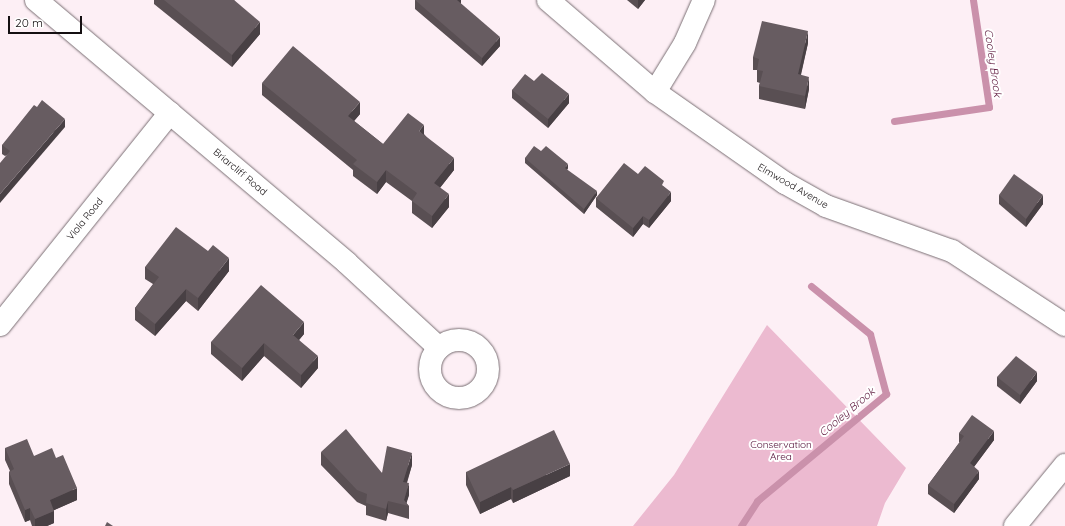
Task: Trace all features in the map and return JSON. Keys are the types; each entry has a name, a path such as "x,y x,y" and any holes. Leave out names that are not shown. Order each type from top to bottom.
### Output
{"street":[{"name":"Briarcliff Road","path":"36,0 347,263 439,348"},
{"name":"Elmwood Avenue","path":"548,0 655,92 785,183 826,206 952,251 1065,325"},
{"path":"655,92 685,43 704,0"},
{"name":"Viola Road","path":"0,324 170,113"},
{"path":"1015,526 1065,465"}],"green space":[{"name":"Conservation Area","path":"767,325 906,468 885,503 877,526 633,526 674,475"}],"building":[{"path":"164,0 234,0 260,22 232,55"},
{"path":"415,0 457,0 500,37 482,58"},
{"path":"762,21 808,31 798,74 809,77 805,96 759,86 763,71 757,70 759,59 753,57"},
{"path":"293,46 360,102 348,116 383,144 408,113 424,125 419,131 454,158 434,183 449,194 432,216 412,201 417,193 386,170 377,182 353,164 357,160 262,83"},
{"path":"542,73 569,94 548,119 512,90 525,74 534,81"},
{"path":"42,100 65,119 0,194 0,163 10,151 2,145 34,105 37,107"},
{"path":"534,146 541,151 546,146 568,164 565,168 597,191 584,209 525,158"},
{"path":"624,163 638,174 645,166 664,181 662,185 671,192 649,220 643,216 633,228 596,198"},
{"path":"1014,174 1043,195 1026,219 999,195"},
{"path":"176,227 208,251 213,245 229,258 198,298 186,289 155,324 135,308 159,277 145,267"},
{"path":"261,285 304,322 293,335 318,356 301,375 264,343 242,368 211,342"},
{"path":"1016,356 1037,372 1020,395 997,377"},
{"path":"972,415 994,431 970,463 979,471 954,504 928,485 964,436 959,433"},
{"path":"346,429 382,473 387,446 412,453 403,482 409,483 404,500 409,506 388,501 386,509 366,503 367,494 357,490 321,452"},
{"path":"554,430 570,464 513,490 511,487 480,502 466,472"},
{"path":"27,439 34,456 52,448 56,458 63,455 77,488 50,500 54,511 35,519 30,508 25,510 9,472 14,469 5,448"},
{"path":"107,522 113,526 105,526"}],"waterway":[{"name":"Cooley Brook","path":"894,121 989,107 973,0"},
{"name":"Cooley Brook","path":"741,526 757,501 886,394 870,334 811,286"}]}
